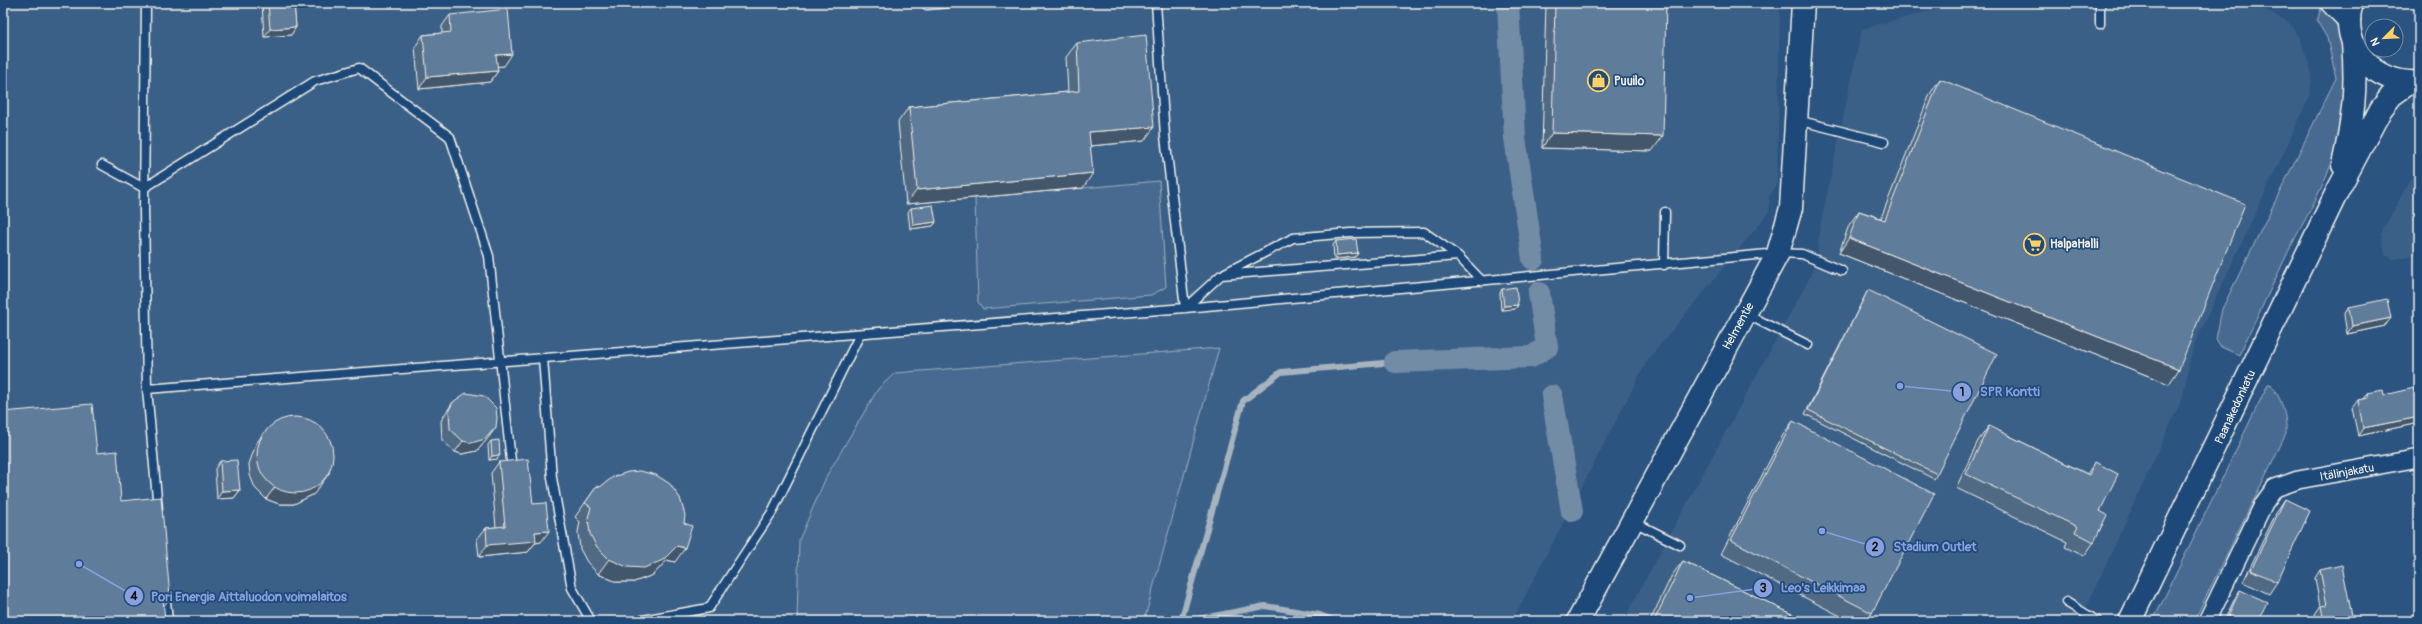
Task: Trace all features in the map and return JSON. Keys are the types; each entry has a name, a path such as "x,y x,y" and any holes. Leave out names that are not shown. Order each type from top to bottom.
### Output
{"main road":[{"name":"Helmentie","path":"1578,621 1778,253 1791,208 1803,3"},
{"path":"2332,3 2350,11"},
{"name":"Paanakedonkatu","path":"2337,192 2353,121 2356,80 2350,11"},
{"path":"2353,43 2366,64 2375,72 2391,80 2414,83"},
{"name":"Paanakedonkatu","path":"2130,621 2337,192 2381,109 2392,95 2414,83"}],"street":[{"name":"Itälinjakatu","path":"2207,621 2264,503 2275,488 2298,480 2419,458"}],"lane":[{"path":"146,3 144,188 147,389 159,520"},
{"path":"927,5 948,3"},
{"path":"1156,3 1165,136 1185,308"},
{"path":"2100,3 2100,24"},
{"path":"144,188 314,81 359,68 450,137 490,256 511,461"},
{"path":"1796,120 1884,142"},
{"path":"102,165 144,188"},
{"path":"1664,265 1665,212"},
{"path":"1185,308 1221,275 1293,238 1350,233 1424,232 1458,256 1482,280"},
{"path":"147,389 1185,308 1482,280 1664,265 1778,253 1802,254 1842,271"},
{"path":"1221,275 1458,256"},
{"path":"1745,313 1808,345"},
{"path":"637,621 709,608 772,512 860,334"},
{"path":"543,358 552,478 572,588 591,621"},
{"path":"1632,521 1680,546"},
{"path":"164,582 168,621"},
{"path":"2066,602 2097,621"}],"shaded area":[{"path":"3,3 1780,3 1777,184 1769,197 1769,212 1647,361 1512,621 3,621"},
{"path":"1859,3 1888,3 1870,9 1861,6"},
{"path":"2252,4 2289,23 2300,38 2312,74 2310,93 2193,347 2182,399 2080,621 1623,621 1817,264 1819,232 1862,29 1953,5"},
{"path":"2322,5 2334,20 2342,39 2346,59 2346,103 2342,125 2327,174 2239,355 2221,347 2216,339 2222,309 2336,78 2327,38 2317,21"},
{"path":"2419,163 2419,254 2394,259 2385,255 2381,234"},
{"path":"1159,181 1166,287 1151,295 983,309 978,302 975,198"},
{"path":"1219,348 1144,621 797,621 799,540 827,475 878,389 895,373"},
{"path":"2268,384 2270,384 2274,389 2281,401 2285,414 2286,434 2194,621 2153,621"}],"building":[{"path":"268,3 294,3 296,27 270,29"},
{"name":"Puuilo","path":"1555,3 1666,3 1663,136 1552,133"},
{"path":"508,9 512,54 496,55 498,71 427,77 423,35 451,32 450,15"},
{"path":"1146,35 1154,127 1089,132 1093,173 917,190 909,107 1079,91 1077,43"},
{"name":"HalpaHalli","path":"1940,79 2245,204 2179,369 1849,238 1859,211 1885,220"},
{"path":"933,205 936,222 913,225 911,208"},
{"path":"1356,239 1358,253 1337,255 1336,241"},
{"path":"1516,287 1518,305 1504,306 1502,289"},
{"path":"1868,290 1997,354 1937,474 1808,410"},
{"path":"2387,299 2391,318 2352,326 2349,307"},
{"path":"2414,388 2419,417 2363,428 2358,400 2369,398 2368,393 2383,390 2384,395"},
{"path":"466,393 484,396 496,408 497,418 496,427 485,439 471,443 463,441 450,429 449,410 453,402"},
{"path":"92,404 97,453 117,451 121,501 161,497 170,597 163,598 165,621 3,621 3,412"},
{"path":"295,417 310,420 322,428 330,440 333,455 330,470 322,482 310,490 295,493 280,490 268,482 260,470 257,455 260,440 268,428 280,420"},
{"path":"1793,421 1934,494 1872,613 1731,540"},
{"path":"1989,426 2089,475 2095,462 2118,474 2100,511 2107,515 2094,542 2075,532 2078,527 1966,474"},
{"path":"499,440 500,455 492,456 491,441"},
{"path":"528,459 533,504 546,503 549,531 535,532 536,541 487,545 486,528 505,526 499,462"},
{"path":"237,460 240,490 222,491 220,461"},
{"path":"640,471 656,475 670,484 680,498 685,515 684,523 692,526 685,548 677,546 663,560 644,568 627,567 609,559 597,547 590,534 588,518 591,507 585,503 597,486 600,487 613,477 628,472"},
{"path":"2285,499 2310,511 2277,582 2251,570"},
{"path":"1683,561 1806,621 1654,621"},
{"path":"2342,565 2353,621 2324,621 2321,606 2327,605 2320,570"},
{"path":"2240,590 2267,602 2258,621 2226,621"}],"waterway":[{"path":"1508,3 1515,138 1533,259"},
{"path":"1395,362 1531,357 1547,347 1539,293"},
{"path":"1181,621 1243,401 1281,372 1395,362"},
{"path":"1552,396 1572,511"},
{"path":"1188,621 1265,606 1320,615 1336,621"}],"place":[{"name":"Puuilo","path":"1599,81"},
{"name":"HalpaHalli","path":"2034,244"},
{"name":"SPR Kontti","path":"1900,386"},
{"name":"Stadium Outlet","path":"1822,531"},
{"name":"Pori Energia Aittaluodon voimalaitos","path":"79,564"},
{"name":"Leo's Leikkimaa","path":"1690,598"}]}
